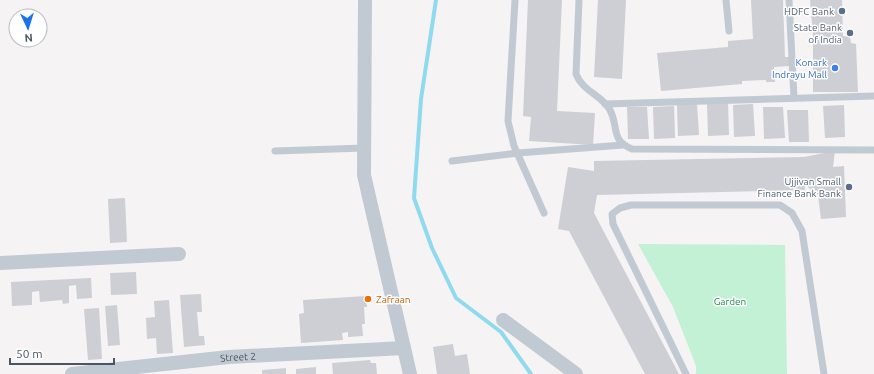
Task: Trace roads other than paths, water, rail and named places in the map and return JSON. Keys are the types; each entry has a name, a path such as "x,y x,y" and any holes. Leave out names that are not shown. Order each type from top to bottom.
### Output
{"street":[{"path":"365,0 364,175 410,374"},
{"path":"0,263 179,254"},
{"path":"503,320 576,374"},
{"name":"Street 2","path":"72,374 229,357 404,348"}],"lane":[{"path":"515,0 508,121 518,153 544,213"},
{"path":"579,0 576,74 580,83 611,111 616,136 623,145 632,149 874,150"},
{"path":"726,0 729,31"},
{"path":"789,0 794,98"},
{"path":"605,104 874,96"},
{"path":"452,162 518,153 623,145"},
{"path":"275,151 364,148"},
{"path":"686,374 613,224 612,214 620,208 631,206 780,205 792,213 802,231 824,374"}],"waterway":[{"path":"436,0 421,99 414,198 432,248 456,298 501,332 531,374"}],"place":[{"name":"HDFC Bank","path":"842,11"},
{"name":"State Bank of India","path":"850,33"},
{"name":"Konark Indrayu Mall","path":"835,68"},
{"name":"Ujjivan Small Finance Bank Bank","path":"849,187"},
{"name":"Zafraan","path":"368,299"}],"park label":[{"name":"Garden","path":"730,301"}]}
